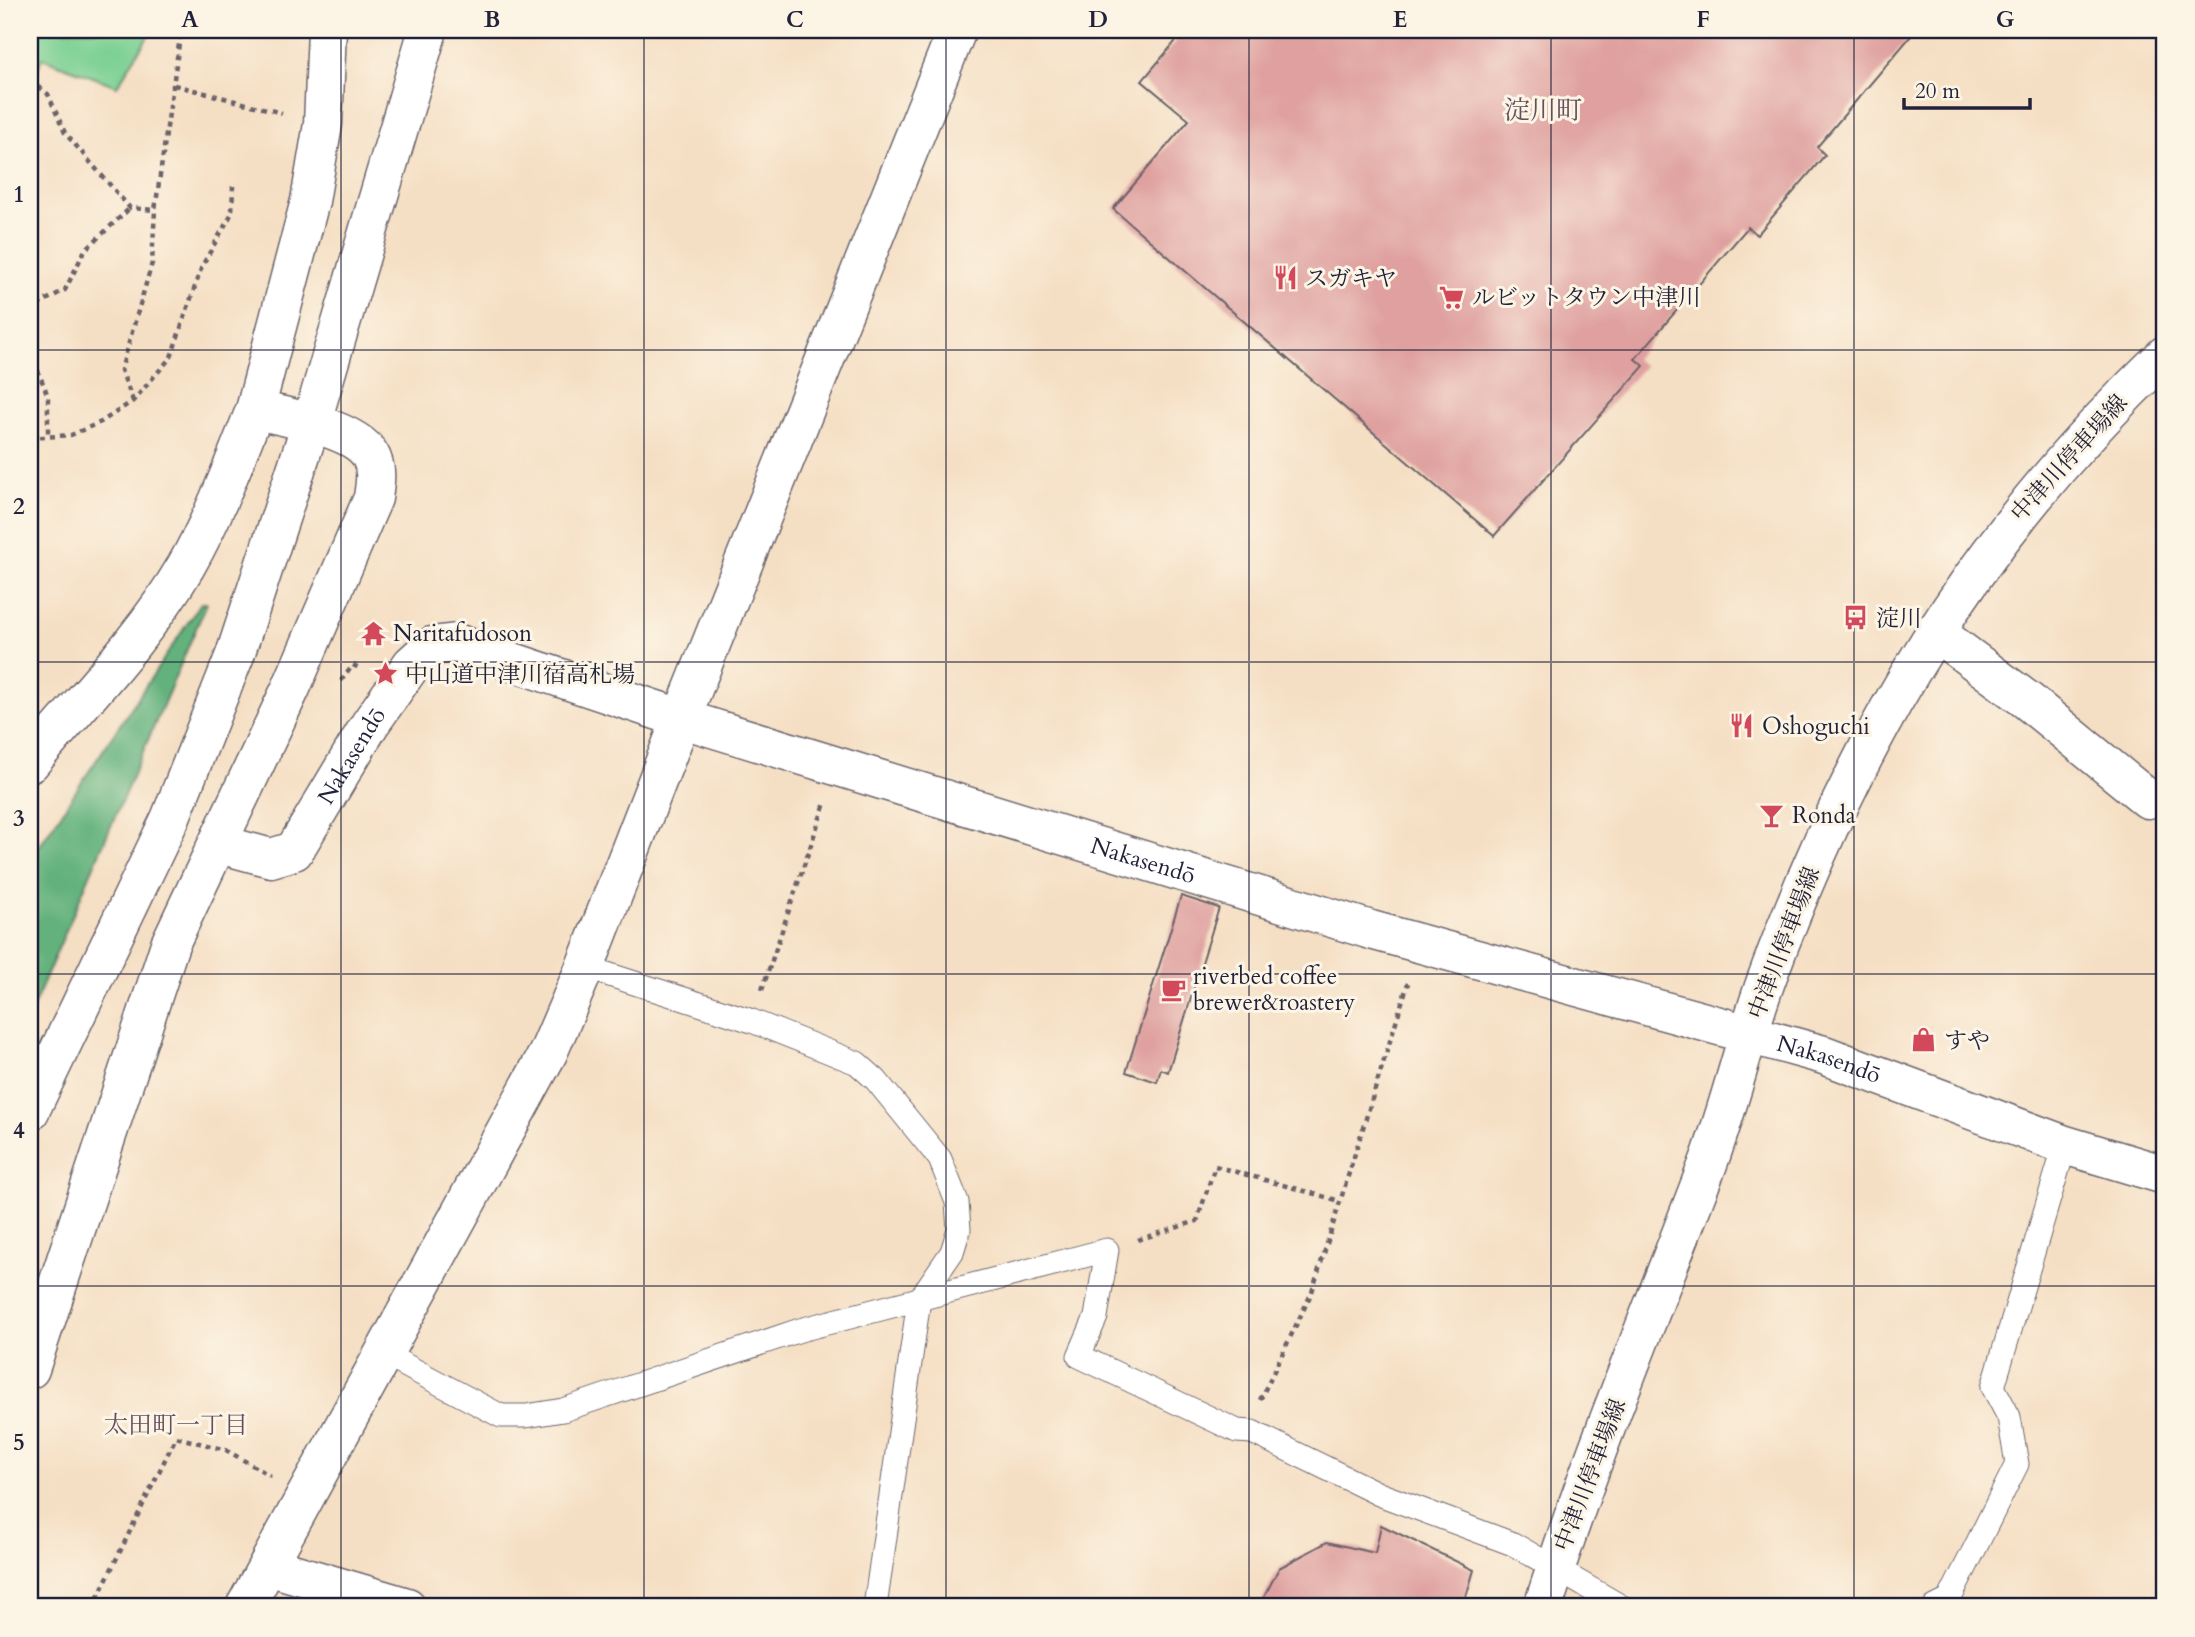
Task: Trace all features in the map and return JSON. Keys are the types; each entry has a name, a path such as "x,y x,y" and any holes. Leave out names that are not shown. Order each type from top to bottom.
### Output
{"street":[{"path":"30,1111 170,819 235,654 312,422 428,30"},
{"path":"245,1607 548,1053 585,967 957,30"},
{"path":"30,763 134,638 185,568 218,504 255,410 310,201 323,124 328,32"},
{"name":"中津川停車場線","path":"1543,1607 1710,1156 1767,979 1846,790 1895,695 1934,631 2007,527 2117,401 2165,355"},
{"path":"30,1369 170,944 291,688 373,498 376,473 370,454 356,443 312,422 255,410"},
{"path":"1934,631 2028,701 2157,805"},
{"name":"Nakasendō","path":"219,844 271,858 294,852 370,724 412,664 432,646 456,643 683,719 1420,944 1824,1055 2065,1145 2165,1175"},
{"path":"268,1566 407,1607"}],"lane":[{"path":"585,967 752,1021 858,1063 876,1080 940,1159 957,1202 960,1229 952,1252 919,1300 875,1607"},
{"path":"1935,1607 1949,1600 2017,1464 2009,1417 1993,1387 2065,1145"},
{"path":"382,1353 501,1416 526,1416 563,1410 800,1330 1107,1250 1096,1317 1079,1356 1244,1432 1252,1432 1379,1493 1513,1544 1622,1607"}],"path":[{"path":"133,401 121,370 152,263 155,210 181,30"},
{"path":"30,81 48,94 65,133 130,208 155,210"},
{"path":"174,85 323,124"},
{"path":"30,438 71,435 101,422 133,401 171,357 202,266 232,213 233,186"},
{"path":"30,312 44,300 65,290 85,250 130,208"},
{"path":"30,351 48,396 48,435"},
{"path":"752,1021 838,766"},
{"path":"1244,1432 1312,1292 1420,944"},
{"path":"1107,1250 1197,1221 1215,1166 1340,1202"},
{"path":"93,1607 176,1437 226,1450 305,1495"}],"green space":[{"path":"30,30 152,30 117,86 42,58 30,90"},
{"path":"201,603 207,603 30,1014 30,860"}],"building":[{"name":"ルビットタウン中津川","path":"1185,30 1916,30 1817,147 1825,155 1757,235 1748,227 1635,359 1644,366 1494,536 1113,209 1189,120 1142,81"},
{"name":"riverbed coffee brewer&roastery","path":"1181,896 1219,908 1168,1072 1161,1069 1157,1082 1126,1072"},
{"path":"1381,1525 1474,1570 1463,1607 1280,1607 1262,1601 1279,1568 1327,1542 1375,1553"}],"place":[{"name":"スガキヤ","path":"1285,278"},
{"name":"ルビットタウン中津川","path":"1452,297"},
{"name":"淀川","path":"1856,618"},
{"name":"Naritafudoson","path":"373,633"},
{"name":"中山道中津川宿高札場","path":"385,674"},
{"name":"Oshoguchi","path":"1742,726"},
{"name":"Ronda","path":"1772,815"},
{"name":"riverbed coffee brewer&roastery","path":"1173,989"},
{"name":"すや","path":"1924,1040"}],"district":[{"name":"淀川町","path":"1543,110"},
{"name":"太田町一丁目","path":"176,1425"}]}
